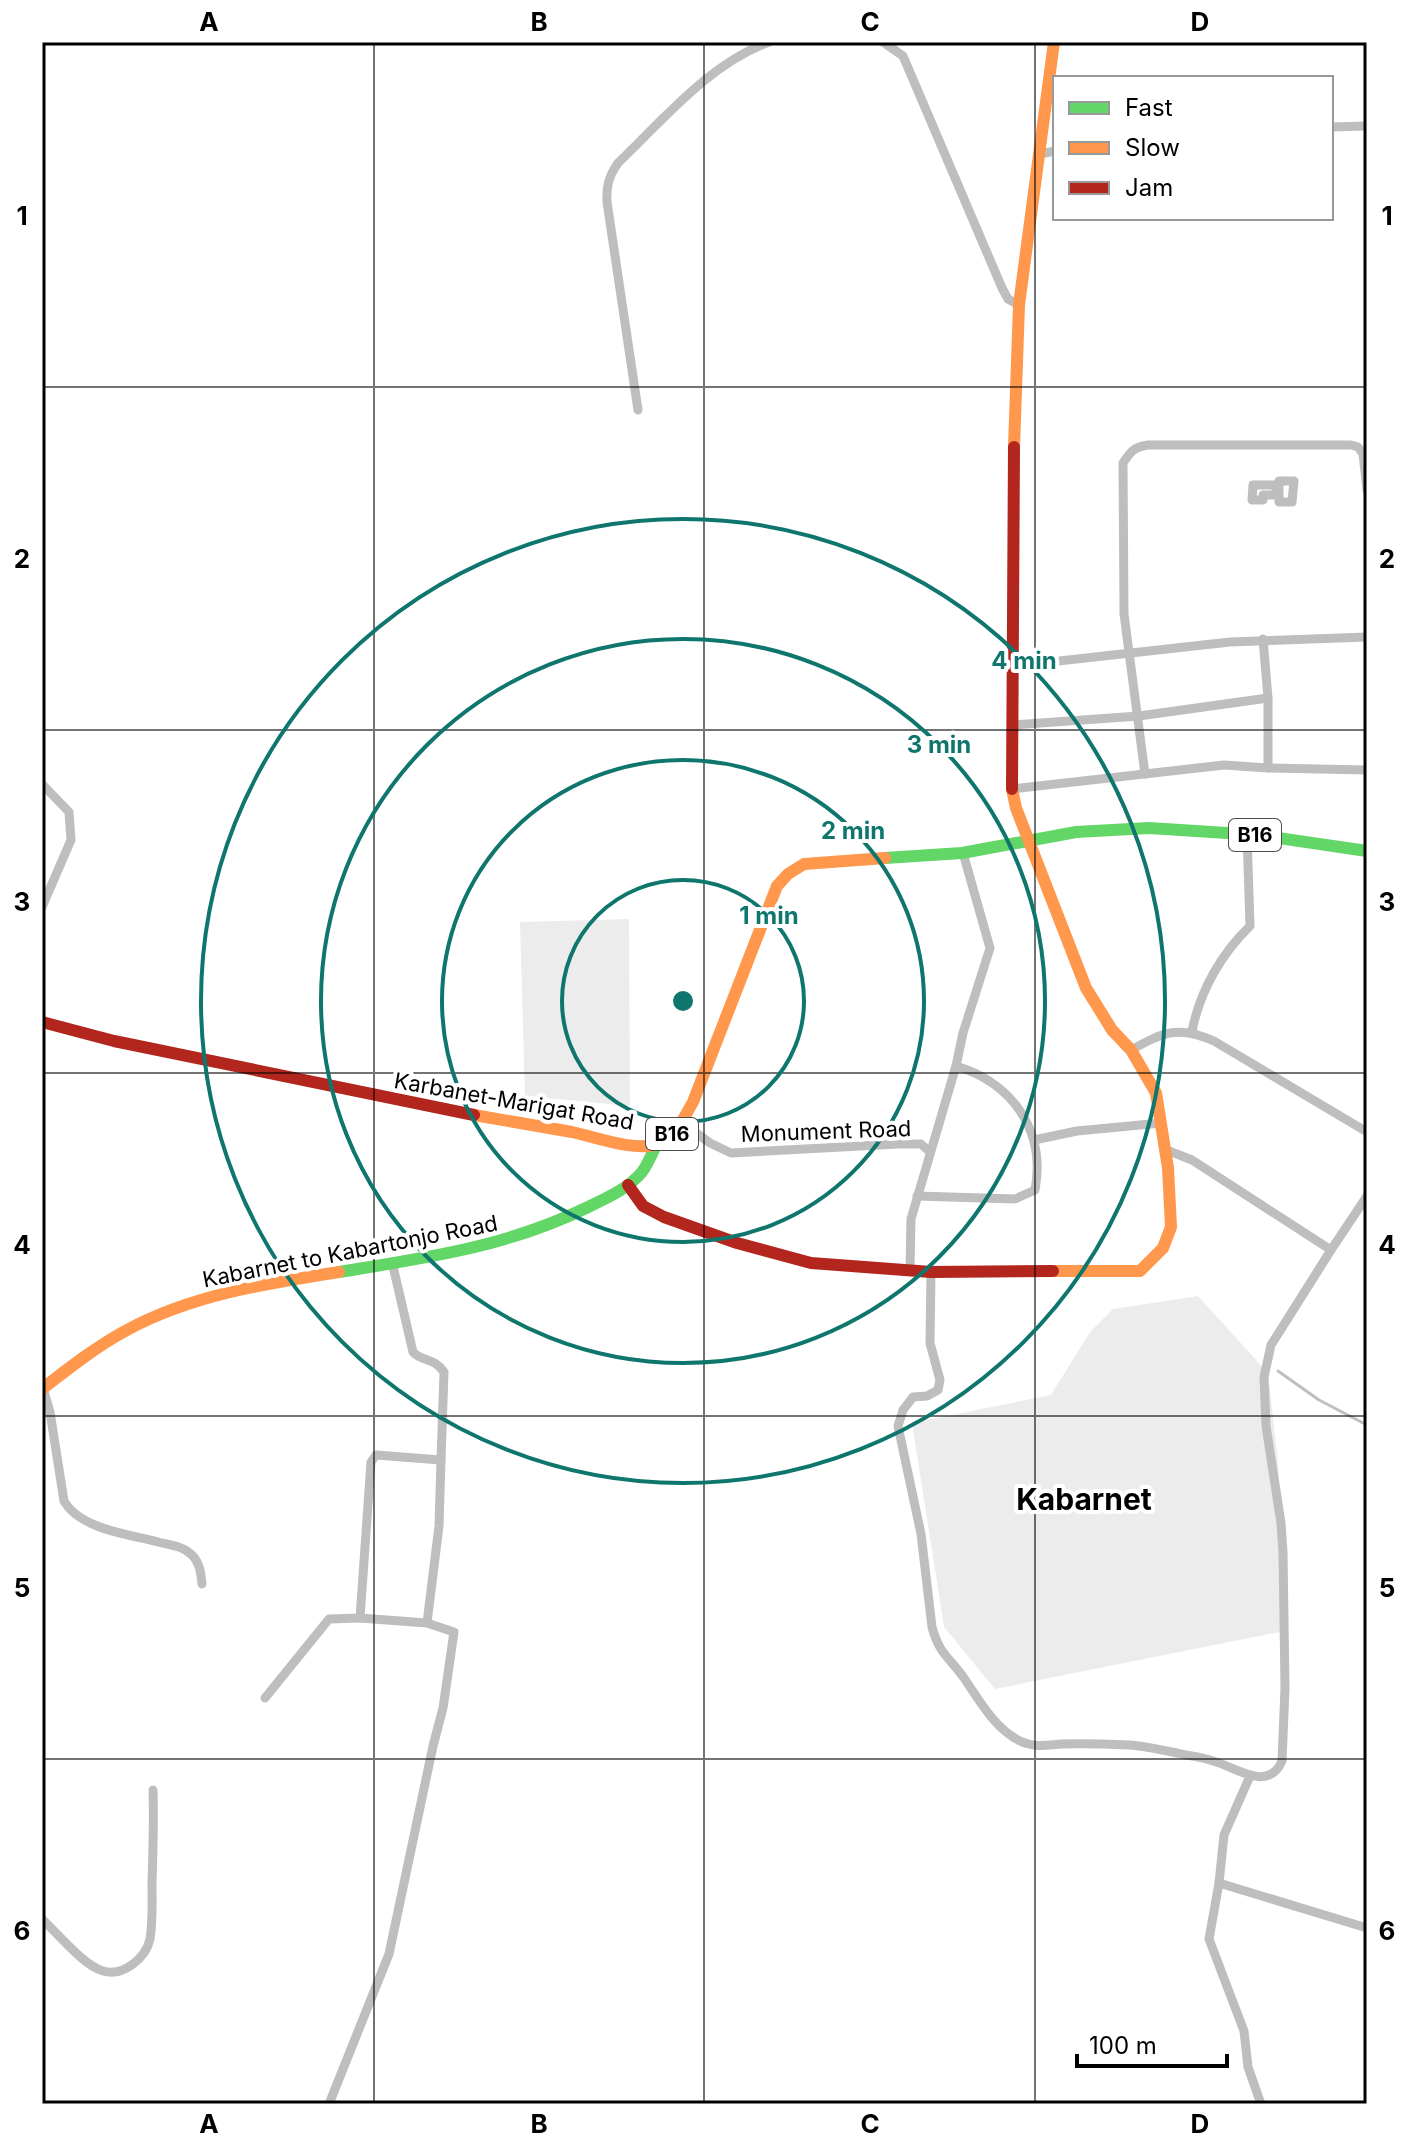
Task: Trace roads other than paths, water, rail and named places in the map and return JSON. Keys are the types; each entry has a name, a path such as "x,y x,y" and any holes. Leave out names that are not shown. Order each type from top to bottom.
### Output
{"main road":[{"path":"628,1185 643,1206 664,1217 737,1243 811,1263 872,1270 1140,1271 1162,1252 1171,1234 1156,1093 1131,1050 1112,1030 1086,988 1016,808 1012,789 1015,376 1019,305 1054,42"},
{"name":"Karbanet-Marigat Road","path":"42,1022 114,1041 419,1105 576,1133 617,1144 656,1145 668,1138 682,1123 693,1102 777,886 804,864 963,853 1030,839 1142,828 1198,828 1247,834"},
{"name":"B16","path":"1247,834 1367,851"},
{"name":"Kabarnet to Kabartonjo Road","path":"43,1389 125,1331 158,1315 241,1291 504,1241 565,1218 628,1185 648,1164 656,1145"}],"street":[{"path":"638,410 607,202 606,187 610,175 618,163 710,77 740,55 769,42"},
{"path":"883,42 903,56 1002,288 1008,299 1019,305"},
{"path":"1333,127 1367,126"},
{"path":"1040,154 1053,151"},
{"path":"1145,774 1124,601 1123,463 1136,447 1285,443 1351,445 1358,447 1363,454 1367,490"},
{"path":"1013,666 1263,639 1367,637"},
{"path":"1263,639 1268,698 1268,768"},
{"path":"1013,725 1139,716 1268,698"},
{"path":"1012,789 1224,765 1367,770"},
{"path":"42,784 69,812 71,840 42,907"},
{"path":"1192,1031 1196,1012 1219,964 1231,945 1250,926 1247,834"},
{"path":"910,1269 911,1219 990,948 963,853"},
{"path":"1131,1050 1155,1036 1192,1031 1367,1132"},
{"path":"917,1196 1015,1199 1035,1190 1034,1140 1030,1127 1009,1095 979,1073 956,1066"},
{"name":"Monument Road","path":"682,1123 710,1143 731,1153 898,1144 921,1144 930,1152"},
{"path":"1034,1140 1077,1131 1161,1123"},
{"path":"1164,1149 1192,1160 1331,1250"},
{"path":"931,1272 930,1343 940,1380 938,1390 927,1396 913,1397 903,1410 898,1426 921,1534 932,1627 947,1661 962,1675 978,1701 1006,1732 1019,1740 1045,1746 1130,1745 1214,1761 1250,1776 1265,1777 1278,1770 1282,1761 1285,1688 1281,1523 1266,1426 1264,1377 1271,1345 1367,1196"},
{"path":"392,1262 413,1352 434,1360 444,1372 439,1526 427,1623"},
{"path":"43,1389 50,1412 64,1501 71,1513 105,1527 180,1547 194,1556 202,1584"},
{"path":"360,1618 373,1457 441,1460"},
{"path":"265,1698 329,1619 427,1623 454,1632 443,1708 389,1954 329,2104"},
{"path":"1250,1776 1224,1835 1209,1939 1244,2031 1248,2067 1261,2104"},
{"path":"42,1919 84,1959 106,1973 116,1972 142,1955 149,1941 152,1908 153,1790"},
{"path":"1219,1883 1367,1928"}],"waterway":[{"path":"1278,1371 1319,1400 1367,1425"}],"district":[{"name":"Kabarnet","path":"1084,1500"}]}
